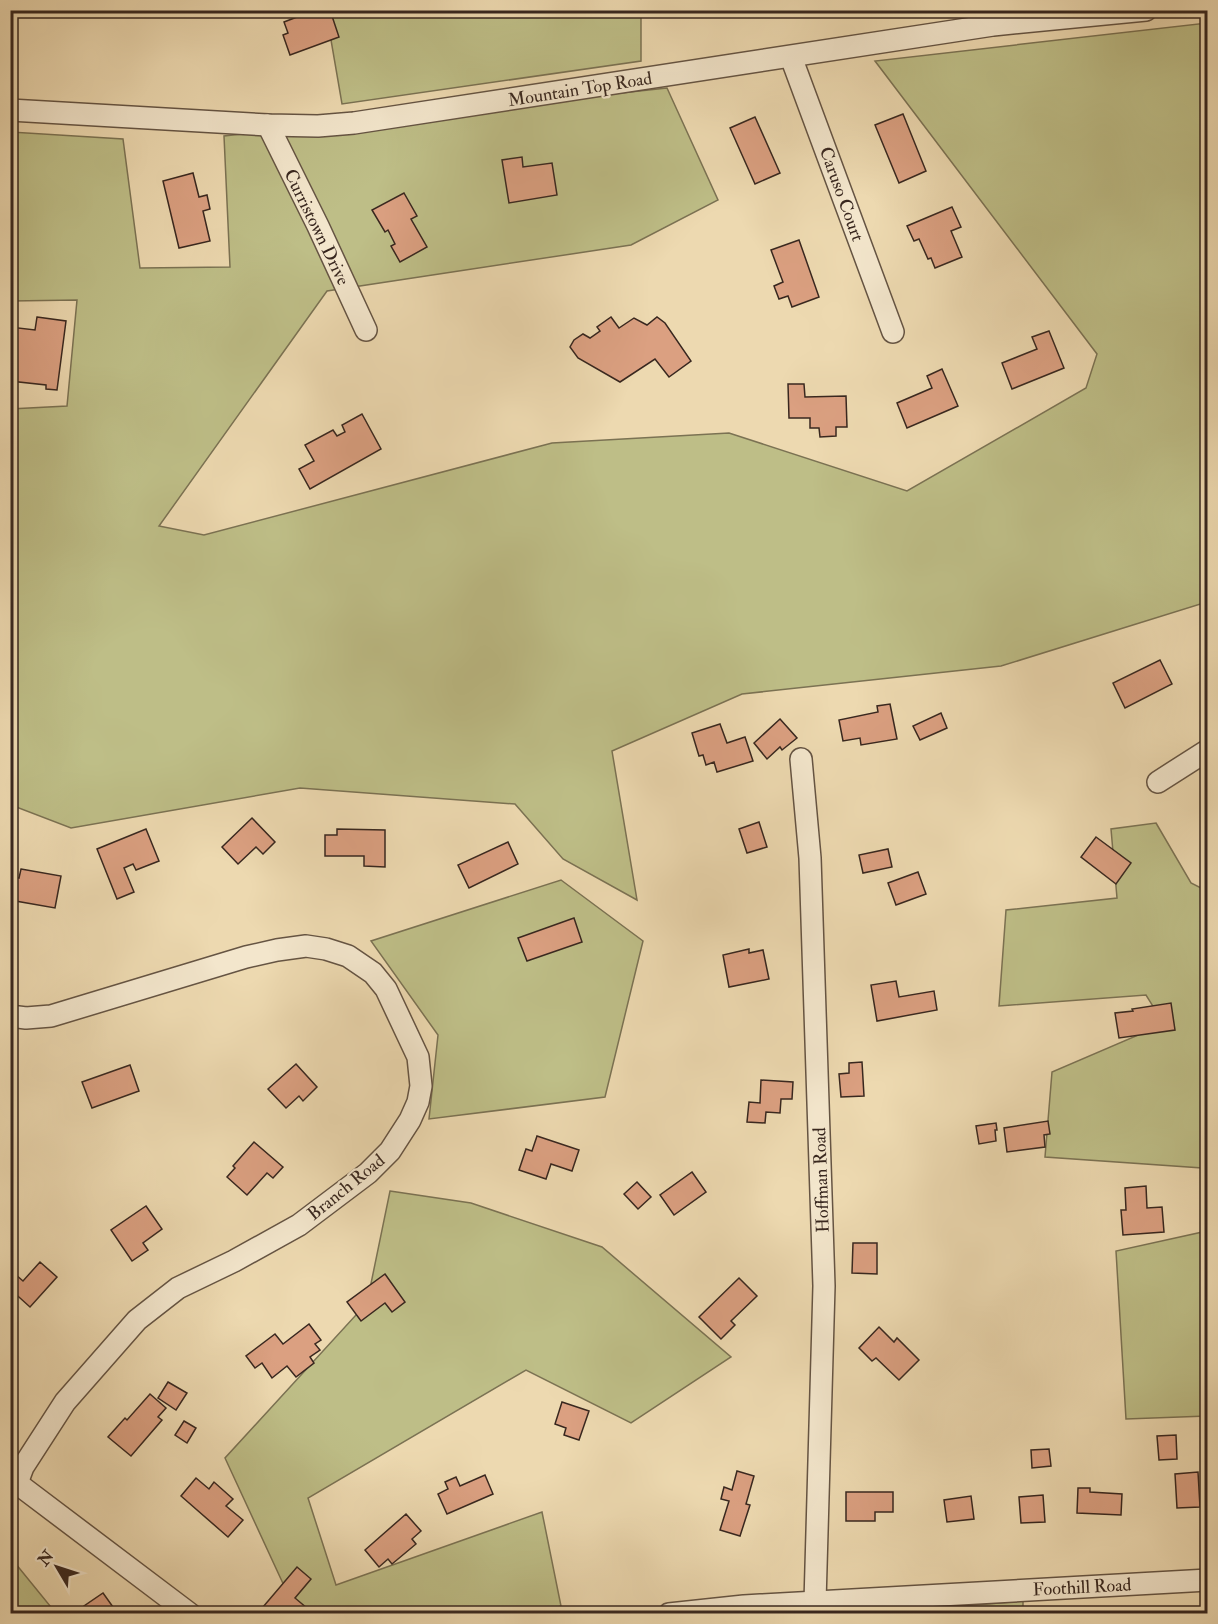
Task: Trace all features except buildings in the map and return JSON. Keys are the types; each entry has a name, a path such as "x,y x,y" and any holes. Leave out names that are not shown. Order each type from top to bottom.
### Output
{"street":[{"name":"Mountain Top Road","path":"10,110 268,125 318,126 354,123 993,25 1146,10"},
{"name":"Caruso Court","path":"791,57 893,332"},
{"name":"Curristown Drive","path":"268,125 366,330"},
{"path":"1158,782 1208,750"},
{"name":"Hoffman Road","path":"801,759 810,858 824,1286 815,1602"},
{"name":"Branch Road","path":"10,1016 26,1018 51,1016 246,957 306,946 348,956 373,974 386,989 418,1057 421,1086 418,1102 410,1120 390,1151 369,1173 299,1225 234,1261 178,1288 137,1320 65,1402 14,1480"},
{"path":"14,1480 190,1614"},
{"name":"Foothill Road","path":"669,1614 744,1606 1208,1580"}],"green space":[{"path":"326,11 641,11 641,61 342,104"},
{"path":"1207,23 1207,602 1001,666 742,694 612,751 637,900 563,859 515,804 300,788 71,828 11,805 10,409 67,406 77,300 11,301 11,132 123,139 140,268 230,267 224,136 667,88 718,200 631,245 327,291 159,526 204,535 552,443 729,433 907,491 1086,388 1097,354 875,61"},
{"path":"1156,823 1191,883 1207,891 1207,1193 1202,1168 1045,1157 1052,1072 1164,1024 1146,995 999,1006 1006,910 1117,898 1111,829"},
{"path":"561,880 643,941 605,1097 429,1119 438,1035 371,941"},
{"path":"390,1191 471,1203 602,1247 731,1357 631,1423 526,1370 308,1498 336,1585 542,1512 561,1606 537,1613 294,1613 286,1590 225,1458 367,1303"},
{"path":"1207,1231 1207,1416 1126,1419 1116,1251"},
{"path":"11,1558 55,1612 52,1614 11,1613"},
{"path":"1023,1601 1023,1613 887,1613 887,1612"}]}
